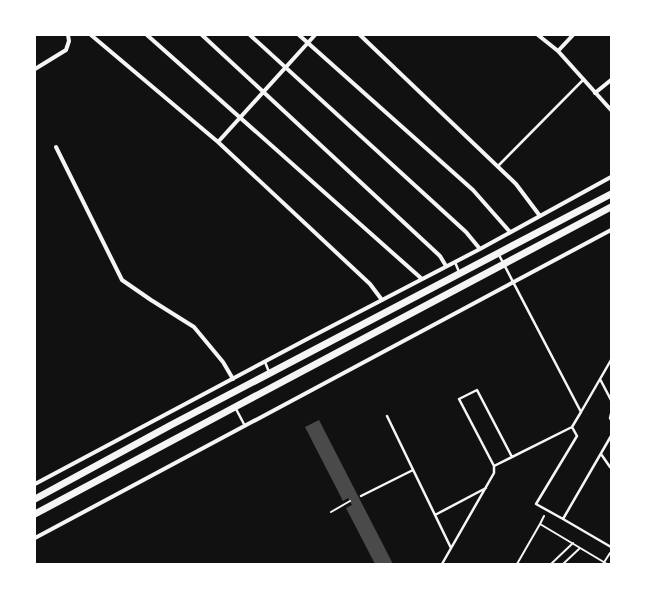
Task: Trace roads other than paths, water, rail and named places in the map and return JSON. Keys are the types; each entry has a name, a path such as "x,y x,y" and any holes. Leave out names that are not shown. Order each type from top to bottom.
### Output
{"main road":[{"path":"35,499 171,425 611,194"},
{"path":"35,514 611,207"}],"street":[{"path":"35,69 66,50 69,41 68,35"},
{"path":"91,35 218,142 370,284 382,300"},
{"path":"147,35 422,279"},
{"path":"202,35 440,256 446,266"},
{"path":"250,35 466,232 480,248"},
{"path":"299,35 473,190 510,232"},
{"path":"218,142 315,35"},
{"path":"360,35 516,184 540,216"},
{"path":"538,35 558,51 611,110"},
{"path":"558,51 573,35"},
{"path":"596,93 611,80"},
{"path":"56,147 122,280 194,327 223,362 233,378"},
{"path":"35,484 455,262 611,177"},
{"path":"35,538 611,230"}],"lane":[{"path":"497,166 584,79"},
{"path":"498,253 581,412"},
{"path":"455,262 460,274"},
{"path":"494,466 572,427 611,360"},
{"path":"265,362 270,373"},
{"path":"600,378 611,400"},
{"path":"442,564 494,473 494,466 459,399 476,390 512,457"},
{"path":"235,407 244,426"},
{"path":"611,414 611,420"},
{"path":"387,416 451,548"},
{"path":"572,427 578,436 536,504 611,547"},
{"path":"563,519 611,436"},
{"path":"601,454 610,467"},
{"path":"361,496 413,470"},
{"path":"435,515 486,488"}]}
